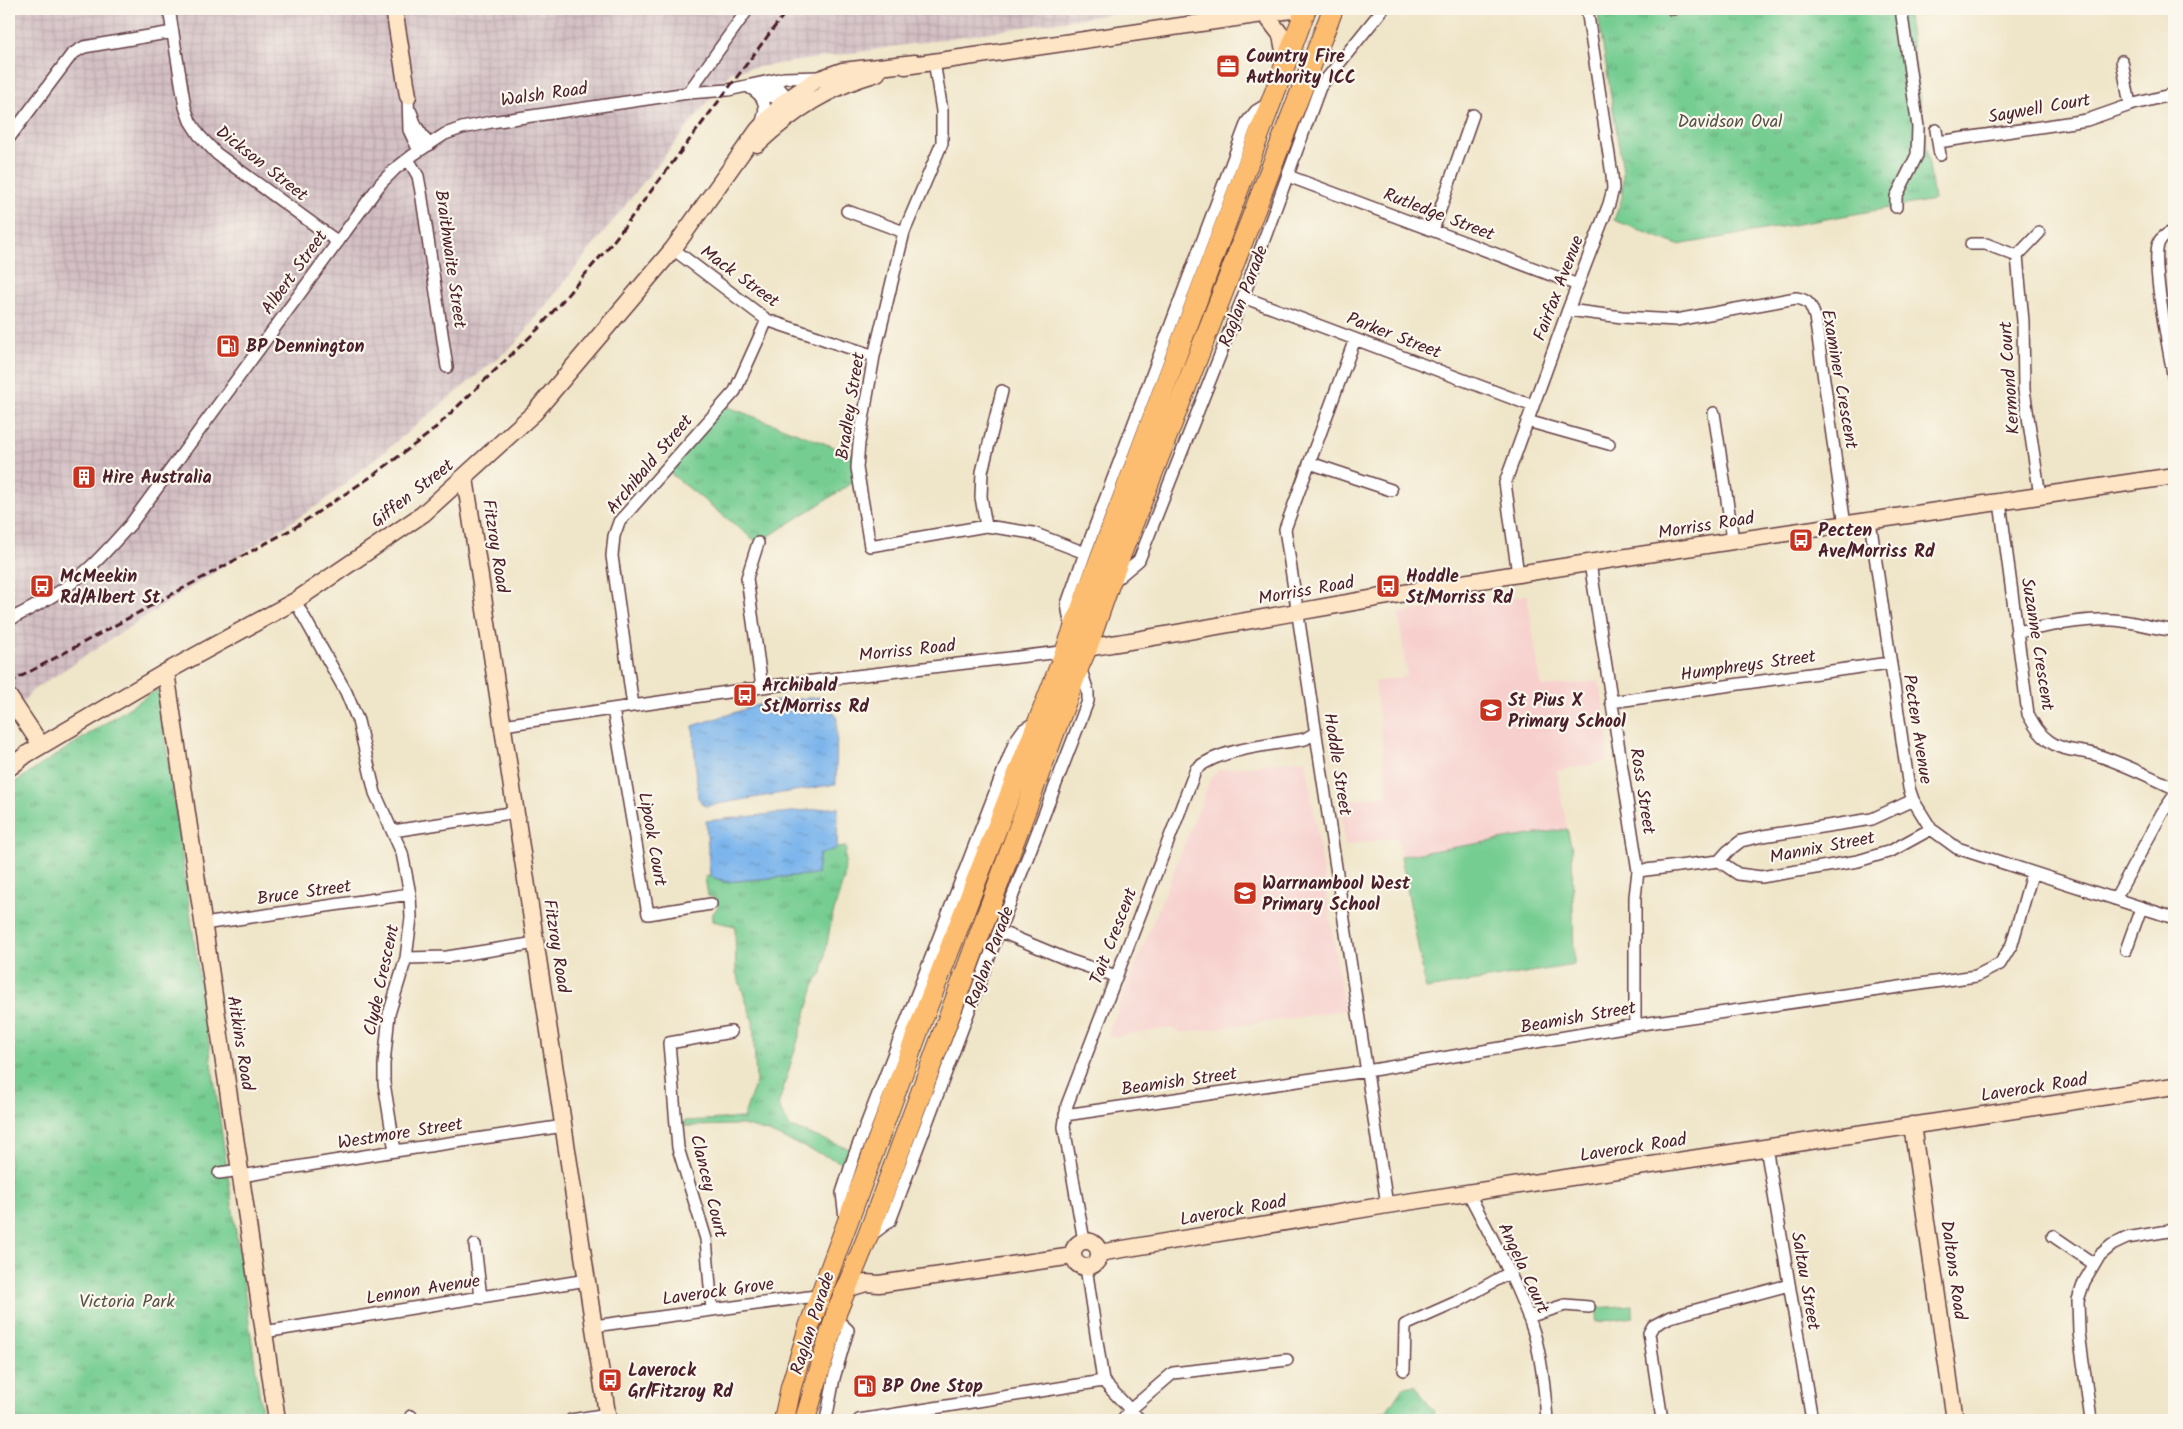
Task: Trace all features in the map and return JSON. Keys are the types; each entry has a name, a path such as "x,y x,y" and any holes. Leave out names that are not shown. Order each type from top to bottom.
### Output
{"highway":[{"name":"Raglan Parade","path":"784,1420 791,1387 821,1295 924,1014 1038,720 1077,655 1072,632 1306,9"},
{"name":"Raglan Parade","path":"805,1420 835,1318 867,1238 1077,655 1109,585 1315,79 1333,9"},
{"path":"1285,65 1315,79"}],"street":[{"name":"Dickson Street","path":"169,9 186,107 190,121 199,135 216,154 338,242"},
{"name":"Braithwaite Street","path":"394,9 408,96 409,130 417,153 418,176 422,192 447,367"},
{"path":"688,93 748,9"},
{"name":"Walsh Road","path":"790,103 802,87 823,77 854,68 916,63 1222,14 1298,9"},
{"name":"Raglan Parade","path":"1109,585 1139,560 1243,297 1288,176 1315,79 1383,9"},
{"name":"Fairfax Avenue","path":"1518,574 1505,483 1609,204 1612,189 1612,175 1587,9"},
{"path":"1896,207 1896,197 1918,155 1918,127 1901,9"},
{"path":"1258,13 1281,35 1285,65"},
{"path":"9,138 72,54 84,47 172,32"},
{"name":"Bradley Street","path":"934,60 942,111 942,143 904,232 874,356 859,444 857,468 870,546 986,526 1033,533 1085,553"},
{"path":"2122,61 2130,105"},
{"name":"Walsh Road","path":"417,153 445,134 462,128 491,122 688,93 746,88 762,91 790,103 822,94 874,74 916,63"},
{"name":"Walsh Road","path":"746,88 762,82 784,78 823,77"},
{"path":"762,82 780,89 790,103"},
{"path":"746,88 761,96 766,107 758,130"},
{"name":"Saywell Court","path":"1938,142 2087,120 2130,105 2174,94"},
{"name":"Raglan Parade","path":"1072,632 1068,604 1085,553 1247,122 1256,111 1270,102"},
{"name":"Giffen Street","path":"9,768 41,745 166,672 295,601 422,514 465,478 534,413 673,249 758,130 790,103"},
{"name":"Giffen Street","path":"726,176 790,103"},
{"path":"1433,230 1473,115"},
{"path":"1936,130 1940,156"},
{"name":"Albert Street","path":"9,620 57,593 87,570 130,525 381,183 417,153"},
{"name":"Rutledge Street","path":"1288,176 1578,285"},
{"path":"847,211 904,232"},
{"path":"2174,231 2168,233 2159,241 2156,270 2172,349 2174,380"},
{"path":"1971,244 1986,244 2017,256 2040,233"},
{"name":"Mack Street","path":"673,249 767,320 874,356"},
{"name":"Kermond Court","path":"2017,256 2023,321 2024,390 2040,496"},
{"name":"Parker Street","path":"1243,297 1533,406"},
{"name":"Examiner Crescent","path":"1568,310 1622,317 1676,320 1796,298 1806,300 1811,305 1815,317 1845,526"},
{"name":"Archibald Street","path":"633,706 612,556 614,536 619,522 735,391 767,320"},
{"name":"Hoddle Street","path":"1355,339 1285,530 1387,1205"},
{"path":"986,526 981,497 982,472 1002,391"},
{"path":"1714,413 1733,540"},
{"path":"1527,421 1609,444"},
{"path":"1310,463 1391,490"},
{"name":"Morriss Road","path":"503,725 762,686 1077,655 1297,612 1518,574 1733,540 1845,526 2174,476"},
{"name":"Fitzroy Road","path":"465,478 608,1417"},
{"name":"Suzanne Crescent","path":"2000,502 2028,714 2037,730 2050,742 2068,750 2095,755 2136,770 2174,788"},
{"name":"Pecten Avenue","path":"1870,521 1908,788 1913,800 1931,829 1957,848 2032,874 2174,918"},
{"path":"758,543 747,578 762,686"},
{"name":"Ross Street","path":"1590,563 1638,871 1635,897 1635,1025"},
{"name":"Clyde Crescent","path":"295,601 346,692 364,739 369,775 375,793 402,853 410,894 411,918 406,958 389,1014 384,1064 384,1083 395,1151"},
{"name":"Albert Street","path":"9,627 27,611"},
{"path":"2016,632 2094,620 2114,620 2156,629 2174,630"},
{"name":"Raglan Parade","path":"867,1238 890,1221 998,931 1088,701 1088,692 1077,655"},
{"name":"Humphreys Street","path":"1611,702 1889,663"},
{"name":"Aitkins Road","path":"166,672 278,1420"},
{"path":"9,697 41,745"},
{"name":"Lipook Court","path":"613,709 648,914 711,904"},
{"name":"Tait Crescent","path":"1084,1241 1064,1127 1067,1105 1196,769 1205,761 1220,754 1305,740 1315,733"},
{"path":"2115,900 2162,813 2174,796"},
{"name":"Mannix Street","path":"1913,800 1872,819 1741,841 1728,850 1719,861 1738,874 1761,877 1858,861 1891,851 1931,829"},
{"path":"393,831 516,812"},
{"path":"1638,871 1719,861"},
{"name":"Beamish Street","path":"1065,1115 1366,1071 1635,1025 1976,976 2000,964 2012,944 2032,874"},
{"name":"Bruce Street","path":"203,924 410,894"},
{"path":"2126,950 2141,908"},
{"path":"998,931 1116,976"},
{"path":"406,958 447,956 536,943"},
{"name":"Clancey Court","path":"712,1310 706,1239 678,1148 669,1042 731,1032"},
{"name":"Laverock Road","path":"1099,1253 1468,1192 2174,1086"},
{"name":"Daltons Road","path":"1912,1125 1955,1420"},
{"name":"Westmore Street","path":"219,1173 241,1173 564,1126"},
{"name":"Saltau Street","path":"1766,1148 1812,1420"},
{"name":"Angela Court","path":"1468,1192 1520,1294 1534,1332 1546,1398 1547,1420"},
{"path":"2090,1420 2079,1333 2078,1300 2084,1282 2100,1255 2112,1245 2127,1238 2174,1230"},
{"path":"2053,1236 2094,1264"},
{"path":"1084,1241 1096,1245 1099,1253 1096,1263 1086,1267 1078,1264 1073,1256 1076,1246 1084,1241"},
{"path":"475,1245 480,1298"},
{"path":"846,1289 866,1283 886,1283 1073,1256"},
{"path":"1086,1267 1103,1381 1140,1420"},
{"path":"1404,1370 1405,1326 1460,1301 1509,1273"},
{"name":"Lennon Avenue","path":"264,1332 587,1280"},
{"path":"1662,1420 1649,1333 1653,1326 1670,1317 1789,1285"},
{"name":"Laverock Grove","path":"594,1326 821,1295 846,1289"},
{"path":"1528,1317 1565,1306 1589,1307"},
{"name":"Raglan Parade","path":"826,1420 834,1378 848,1330 835,1318"},
{"path":"1122,1420 1130,1410 1173,1373 1287,1360"},
{"path":"859,1420 1103,1381"},
{"path":"571,1420 608,1417"}],"shaded area":[{"path":"9,9 1142,9 732,71 515,344 324,501 33,690 9,717"},
{"name":"St Pius X Primary School","path":"1527,595 1541,687 1599,681 1608,732 1607,761 1557,771 1567,829 1401,856 1397,837 1345,845 1340,802 1388,795 1375,682 1407,676 1398,613"},
{"name":"Warrnambool West Primary School","path":"1306,759 1344,1010 1181,1033 1171,1028 1106,1038 1212,776 1220,770"}],"green space":[{"name":"Davidson Oval","path":"1597,9 1907,9 1934,200 1678,245 1614,220 1622,198 1623,171"},
{"path":"723,405 858,456 859,479 758,543 665,469"},
{"name":"Victoria Park","path":"158,689 263,1420 9,1420 9,786"},
{"path":"1567,829 1572,849 1574,965 1426,989 1401,856"},
{"path":"846,847 844,878 831,921 822,973 816,980 778,1106 790,1127 850,1149 845,1164 768,1132 743,1125 685,1126 684,1121 743,1118 756,1082 753,1021 736,972 735,926 712,921 713,913 718,907 715,898 708,896 705,877 710,876 725,882 817,874 819,854"},
{"path":"1633,1305 1633,1317 1596,1322 1597,1308"},
{"path":"1415,1385 1434,1412 1432,1420 1362,1420 1361,1415 1386,1412 1402,1388"}],"water":[{"path":"821,697 837,717 836,784 705,806 698,798 693,726 767,702"},
{"path":"838,807 837,848 819,855 817,874 725,882 710,876 706,821"}],"railway":[{"path":"9,683 294,528 375,474 430,433 538,329 612,243 788,9"}],"place":[{"name":"Country Fire Authority ICC","path":"1228,66"},
{"name":"BP Dennington","path":"228,346"},
{"name":"Hire Australia","path":"84,477"},
{"name":"Pecten Ave/Morriss Rd","path":"1801,540"},
{"name":"McMeekin Rd/Albert St","path":"42,586"},
{"name":"Hoddle St/Morriss Rd","path":"1388,586"},
{"name":"Archibald St/Morriss Rd","path":"745,695"},
{"name":"St Pius X Primary School","path":"1491,710"},
{"name":"Warrnambool West Primary School","path":"1245,893"},
{"name":"Laverock Gr/Fitzroy Rd","path":"610,1380"},
{"name":"BP One Stop","path":"865,1386"}]}
